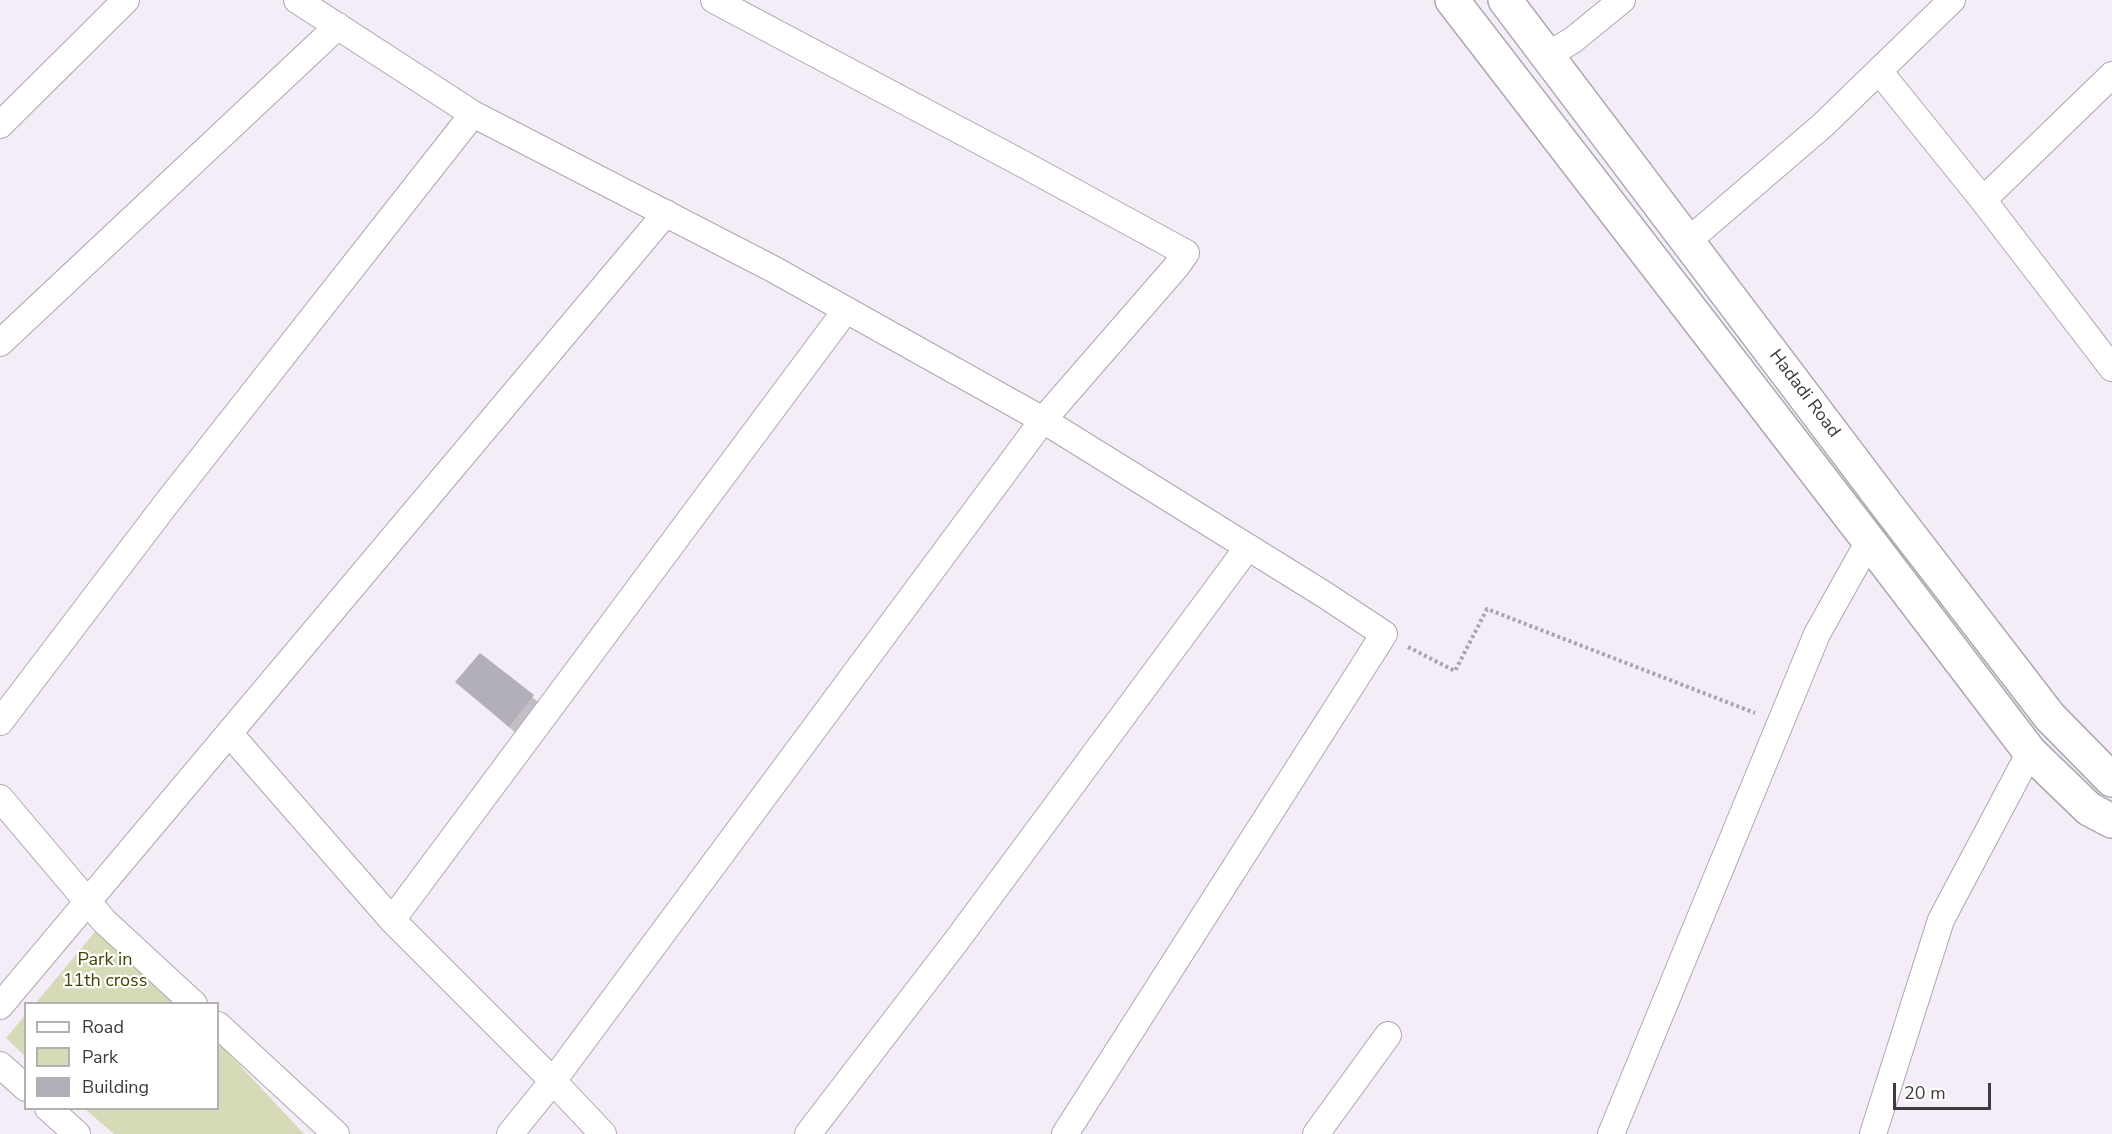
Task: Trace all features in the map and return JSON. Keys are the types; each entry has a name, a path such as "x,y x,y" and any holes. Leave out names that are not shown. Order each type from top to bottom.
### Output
{"main road":[{"path":"1452,0 2030,752 2089,808 2112,821"},
{"name":"Hadadi Road","path":"1505,0 2050,717 2112,780"}],"street":[{"path":"0,125 126,0"},
{"path":"297,0 473,114 773,269 1043,420 1384,634 1065,1134"},
{"path":"510,1134 553,1081 1043,420 1186,253 714,0"},
{"path":"1548,55 1573,40 1622,0"},
{"path":"1688,241 1823,126 1952,0"},
{"path":"0,343 338,26"},
{"path":"1879,71 1983,200 2112,368"},
{"path":"1983,200 2110,80"},
{"path":"0,722 174,495 473,114"},
{"path":"0,1006 666,213"},
{"path":"392,920 846,310"},
{"path":"1611,1134 1817,634 1869,541"},
{"path":"808,1134 964,931 1248,547"},
{"path":"229,733 392,920 603,1134"},
{"path":"1873,1134 1941,920 2030,752"},
{"path":"0,798 104,921 192,1002"},
{"path":"219,1026 336,1134"},
{"path":"1316,1134 1388,1035"},
{"path":"0,1065 24,1086"},
{"path":"50,1110 76,1134"}],"path":[{"path":"1384,634 1455,671 1487,609 1780,723"}],"green space":[{"name":"Park in 11th cross","path":"104,921 179,1002 37,1002"},
{"name":"Park in 11th cross","path":"24,1016 24,1055 6,1038"},
{"path":"219,1043 304,1134 114,1134 86,1110 219,1110"}],"building":[{"path":"480,653 534,695 509,727 455,682"}]}
